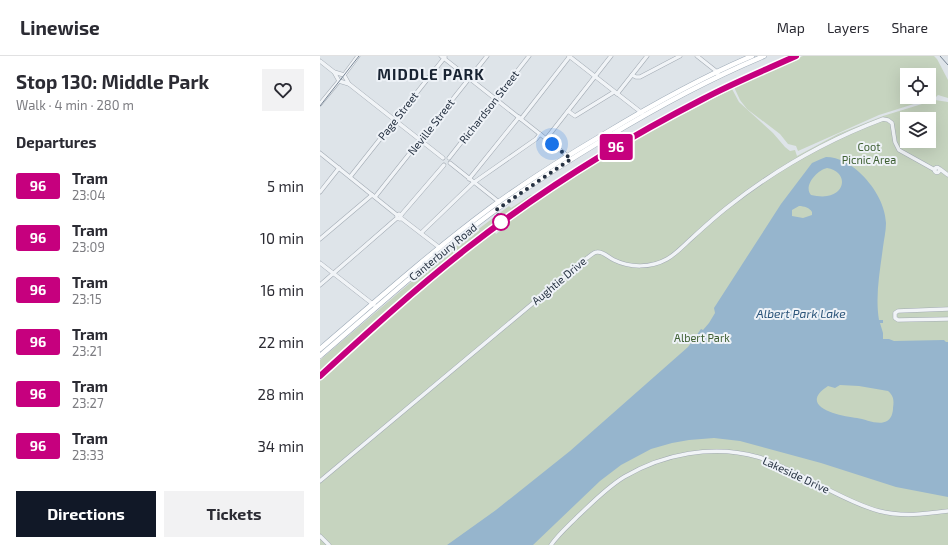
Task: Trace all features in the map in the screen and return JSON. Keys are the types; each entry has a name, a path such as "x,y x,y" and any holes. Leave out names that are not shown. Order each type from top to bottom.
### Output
{"main road":[{"name":"Canterbury Road","path":"320,356 375,306 498,202 569,157 642,114 752,56"},
{"name":"Canterbury Road","path":"718,74 764,56"},
{"name":"Canterbury Road","path":"441,249 569,157"},
{"name":"Canterbury Road","path":"320,349 375,306"}],"street":[{"path":"320,104 342,74 358,56"},
{"name":"Neville Street","path":"320,240 374,196 487,56"},
{"name":"Richardson Street","path":"449,158 529,56"},
{"path":"469,179 569,56 642,114"},
{"path":"546,139 611,56"},
{"path":"568,111 575,116 616,93 647,56"},
{"path":"632,75 640,78 680,56"},
{"path":"697,56 718,74"},
{"path":"444,57 569,157"},
{"name":"Page Street","path":"350,177 444,57"},
{"path":"320,61 334,72 339,80 349,84 443,158 446,156 449,158 450,163 498,202"},
{"path":"334,72 342,74 349,84"},
{"path":"339,80 346,79"},
{"name":"Aughtie Drive","path":"320,481 595,252 599,252 617,262 633,265 650,265 661,262 677,251 729,206 790,163 827,143 882,119 888,120 892,123 895,142 899,150 946,174"},
{"path":"421,233 473,183 536,139 540,134"},
{"path":"320,153 441,249"},
{"path":"443,158 442,161 444,164"},
{"path":"320,285 399,216 444,164 446,165 450,163"},
{"path":"320,192 339,168"},
{"path":"320,262 375,306"},
{"path":"948,309 898,311 894,316 898,320 948,319"},
{"name":"Lakeside Drive","path":"552,545 558,536 602,493 616,482 652,463 669,457 696,452 730,452 758,457 783,467 850,500 883,512 915,515 948,511"},
{"path":"320,536 329,545"}],"green space":[{"path":"803,56 934,56 948,80 948,98 938,95 936,97 936,68 900,68 900,104 914,104 879,115 798,151 796,146 788,144 780,134 747,109 740,100 734,87 780,65"},
{"name":"Albert Park","path":"732,89 739,102 773,133 785,147 790,151 795,150 797,156 838,134 883,116 922,104 936,104 936,100 948,102 948,545 320,545 320,381 386,318 419,289 494,231 496,234 505,227 503,224 587,168 651,131"},
{"path":"533,195 481,233 415,286 320,372 320,360 431,265 509,206 511,208"}],"water":[{"name":"Albert Park Lake","path":"826,157 835,158 856,169 873,189 883,208 886,226 879,274 878,311 879,320 883,320 883,323 880,323 883,339 894,341 944,340 948,342 948,497 896,487 821,463 740,441 714,438 689,440 651,449 621,465 600,481 533,545 447,545 496,510 570,451 688,347 701,329 703,330 709,323 715,313 714,308 781,204 812,163","holes":["827,168 834,170 841,177 841,187 834,194 827,196 811,195 809,187 812,179 823,169","799,206 805,207 812,212 812,215 803,218 792,216 792,210","840,385 859,386 888,391 893,401 893,412 891,417 884,422 876,423 832,413 824,409 819,405 817,400 819,393 828,386 835,388"]}],"tram line":[{"path":"320,106 359,56"},
{"path":"320,376 432,275 482,236 551,187 610,150 670,116 796,56"},
{"name":"96","path":"320,376 394,308 426,281 467,248 552,186 643,131 704,98 796,56"},
{"path":"940,56 948,65"}],"district":[{"name":"MIDDLE PARK","path":"431,75"}],"route":[{"path":"501,222 496,210 571,159 552,144"}],"park label":[{"name":"Coot Picnic Area","path":"869,153"}]}
